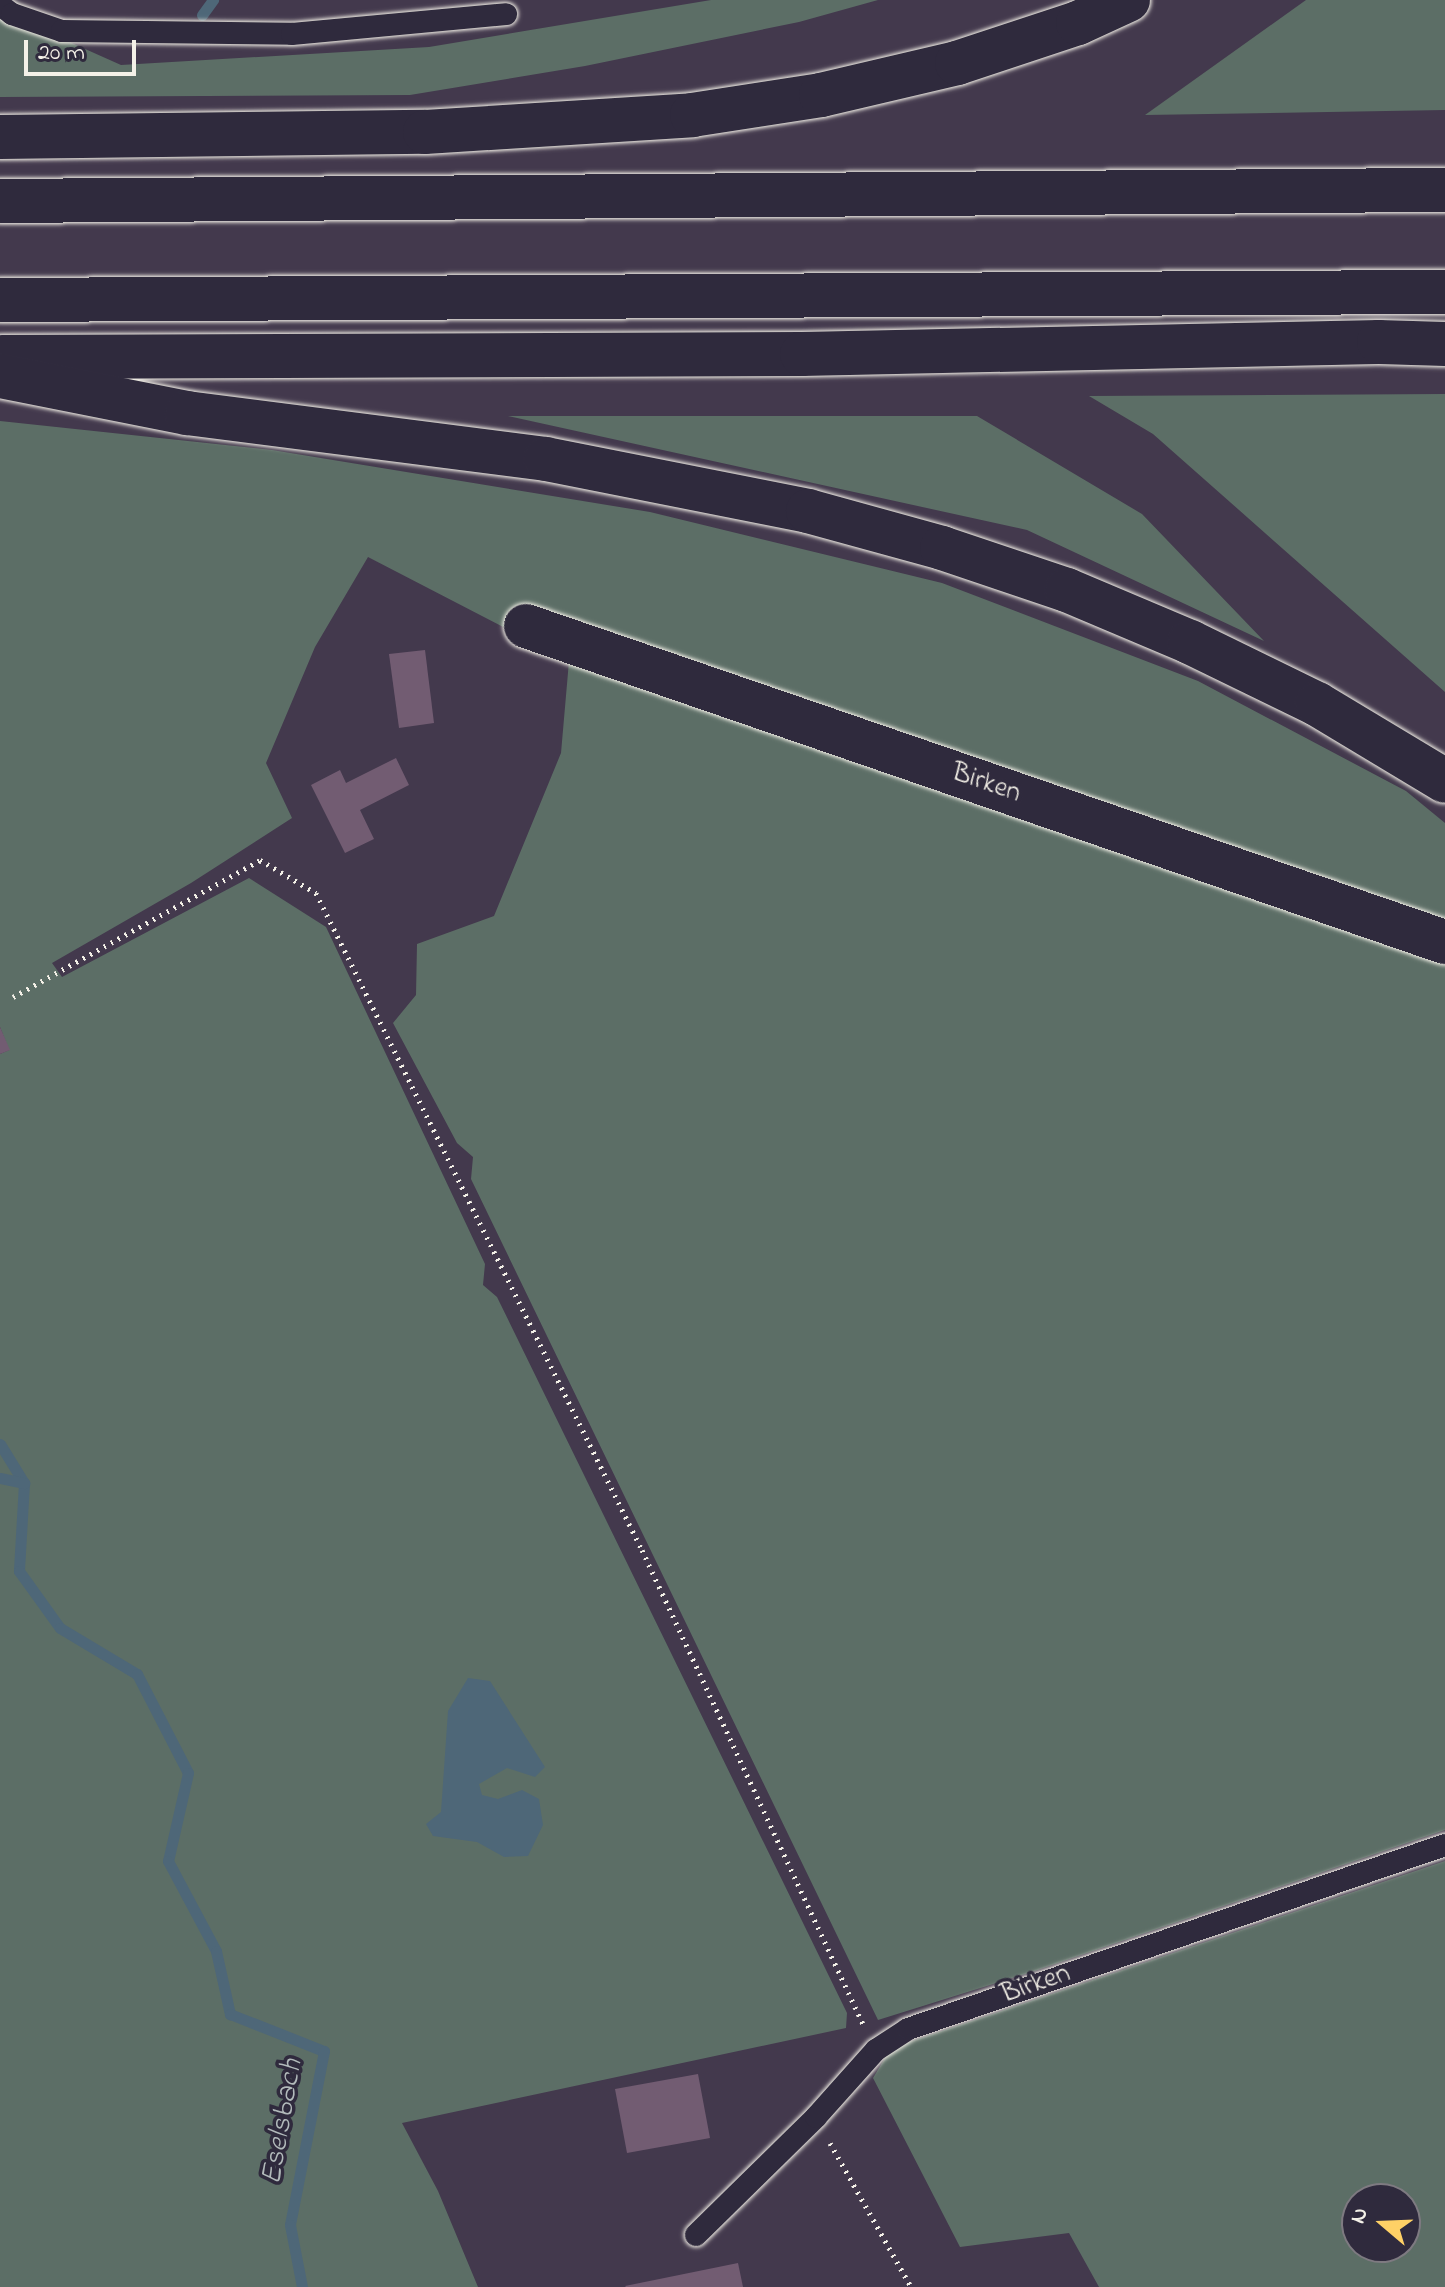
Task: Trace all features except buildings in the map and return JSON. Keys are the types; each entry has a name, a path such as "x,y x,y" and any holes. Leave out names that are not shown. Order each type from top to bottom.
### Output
{"main road":[{"path":"0,137 425,132 692,115 821,95 957,63 1078,23 1128,0"},
{"path":"0,201 1445,190"},
{"path":"0,300 1445,292"},
{"path":"0,357 802,354 1379,342 1445,344"},
{"path":"0,376 187,413 546,459 823,515 942,548 1067,590 1190,642 1317,704 1445,781"},
{"name":"Birken","path":"526,626 1445,942"}],"lane":[{"path":"0,5 12,14 62,31 292,34 506,14"},
{"name":"Birken","path":"696,2235 816,2117 876,2050 908,2029 1445,1845"}],"path":[{"path":"13,997 260,860 316,893 642,1550 876,2050"},
{"path":"816,2117 911,2287"}],"green space":[{"path":"711,0 878,0 799,22 585,66 410,95 0,97 0,11 121,65 429,47"},
{"path":"1306,0 1445,0 1445,110 1145,115"},
{"path":"1445,394 1445,692 1153,434 1089,396"},
{"path":"508,416 977,416 1142,514 1264,641 1027,530"},
{"path":"0,421 272,450 650,512 942,583 1198,681 1406,791 1445,823 1445,1830 1032,1972 878,2020 471,1179 473,1157 457,1143 393,1023 416,995 417,944 494,916 561,753 569,661 368,557 315,647 266,763 292,818 191,883 52,963 62,977 249,878 326,927 485,1264 483,1285 497,1297 847,2013 846,2028 402,2123 438,2191 478,2287 0,2287 0,1054 9,1050 0,1027"},
{"path":"1445,1861 1445,2287 1099,2287 1069,2233 960,2247 873,2078 891,2048"}],"water":[{"path":"468,1678 490,1681 545,1767 535,1777 507,1768 479,1784 482,1795 498,1799 522,1790 539,1799 543,1825 528,1856 504,1857 477,1842 433,1836 426,1824 441,1812 448,1711"}],"waterway":[{"name":"Eselsbach","path":"202,15 213,0"},
{"name":"Eselsbach","path":"0,1444 24,1483 19,1571 60,1628 137,1674 188,1773 168,1861 216,1951 230,2014 324,2051 290,2225 302,2287"},
{"path":"0,1478 24,1483"}]}
